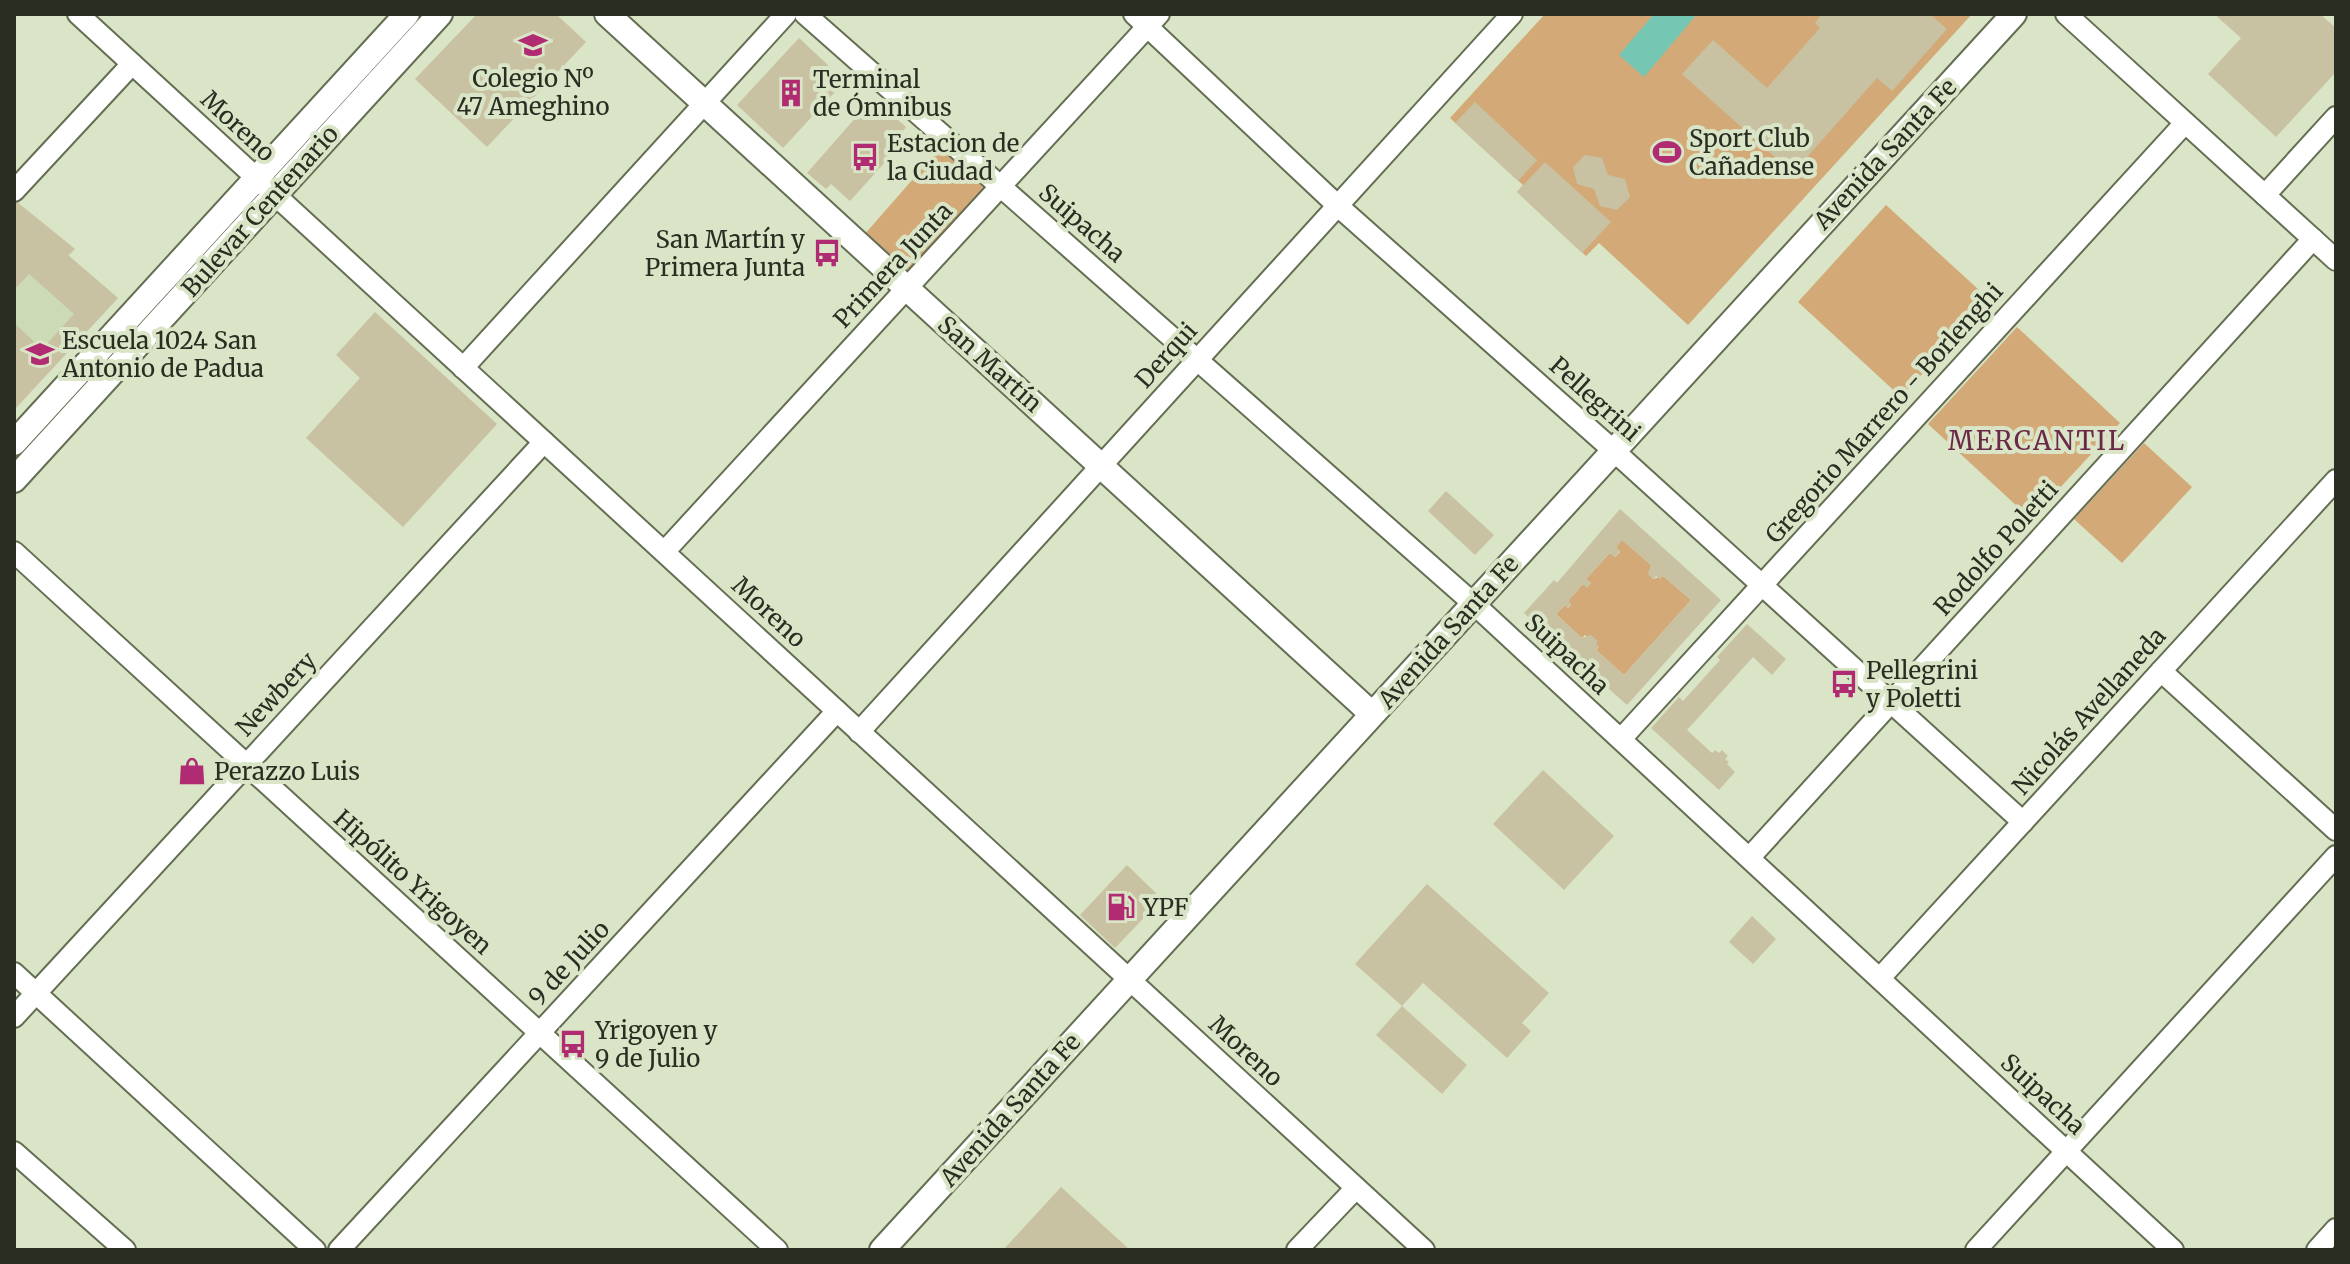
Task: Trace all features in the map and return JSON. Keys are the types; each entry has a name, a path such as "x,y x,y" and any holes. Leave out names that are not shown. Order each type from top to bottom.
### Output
{"main road":[{"name":"Bulevar Centenario","path":"14,443 407,14"},
{"name":"Bulevar Centenario","path":"14,480 440,14"},
{"name":"San Martín","path":"607,14 1372,714"},
{"name":"Avenida Santa Fe","path":"882,1250 2014,14"}],"street":[{"name":"Moreno","path":"78,14 1424,1250"},
{"path":"463,368 786,14"},
{"name":"Suipacha","path":"805,14 1474,604 2173,1250"},
{"name":"Derqui","path":"859,732 1512,14"},
{"path":"2066,14 2336,260"},
{"name":"Primera Junta","path":"665,551 1001,186 1147,18"},
{"name":"Pellegrini","path":"1147,18 1338,206 2023,822"},
{"path":"14,191 132,64"},
{"path":"2265,195 2336,117"},
{"name":"Gregorio Marrero - Borlenghi","path":"1621,739 2185,123"},
{"name":"Rodolfo Poletti","path":"1750,857 2313,239"},
{"name":"Newbery","path":"14,1017 544,442"},
{"name":"Nicolás Avellaneda","path":"1880,978 2336,480"},
{"name":"Hipólito Yrigoyen","path":"14,552 777,1250"},
{"path":"2161,671 2336,830"},
{"name":"9 de Julio","path":"339,1250 837,711"},
{"path":"1976,1250 2336,856"},
{"path":"14,973 315,1250"},
{"path":"14,1152 125,1250"},
{"path":"1297,1250 1356,1188"},
{"path":"2317,1250 2336,1229"}],"shaded area":[{"name":"Sport Club Cañadense","path":"1545,14 1972,14 1688,325 1599,243 1586,256 1517,192 1523,185 1450,118"},
{"path":"948,139 1001,186 907,289 857,243"},
{"name":"Escuela 1024 San Antonio de Padua","path":"17,202 75,249 69,256 118,298 14,410 14,206"},
{"path":"1886,205 1990,300 1901,397 1798,302"},
{"path":"2017,327 2120,423 2031,519 1928,424"},
{"path":"2144,443 2192,487 2122,563 2074,519"},
{"path":"1622,540 1651,565 1649,574 1653,579 1663,576 1691,600 1624,675 1596,650 1599,647 1585,635 1582,638 1556,614 1565,605 1568,608 1571,605 1568,601 1583,584 1587,587 1591,583 1586,579 1610,553 1615,557 1620,552 1616,547"}],"water":[{"path":"1654,14 1697,14 1644,77 1619,55"}],"building":[{"path":"477,14 556,14 586,42 487,147 415,79"},
{"path":"1822,14 1930,14 1947,29 1892,91 1877,78 1793,173 1682,74 1713,40 1767,88 1820,28 1815,23"},
{"path":"2214,14 2320,14 2336,28 2336,72 2276,137 2208,74 2241,38"},
{"name":"Terminal de Ómnibus","path":"799,38 845,81 783,148 737,105"},
{"path":"873,98 906,127 900,135 905,140 850,201 831,184 826,189 807,173"},
{"path":"1475,102 1537,160 1518,181 1455,123"},
{"path":"1585,155 1602,158 1608,175 1625,179 1630,197 1617,210 1600,206 1594,189 1577,184 1573,167"},
{"path":"1545,162 1611,222 1582,253 1517,192"},
{"name":"Escuela 1024 San Antonio de Padua","path":"17,202 75,249 68,255 118,298 14,410 14,323 42,349 74,314 29,274 14,290 14,206"},
{"path":"375,312 497,424 403,527 306,438 360,378 336,355"},
{"path":"1446,491 1494,535 1475,555 1428,511"},
{"path":"1620,509 1721,600 1627,705 1524,613 1554,580 1557,583","holes":["1622,540 1651,565 1648,574 1654,579 1663,576 1691,600 1624,675 1596,650 1598,641 1591,635 1582,638 1556,614 1565,605 1568,608 1571,604 1568,601 1583,584 1587,588 1591,583 1586,579 1610,553 1615,557 1620,551 1616,547"]},
{"path":"1747,624 1786,659 1772,675 1753,657 1687,730 1712,753 1722,750 1728,756 1725,759 1729,762 1727,764 1735,772 1719,790 1651,728 1679,697 1683,701"},
{"path":"1543,770 1614,836 1564,890 1493,824"},
{"name":"YPF","path":"1127,865 1162,899 1115,948 1080,915"},
{"path":"1427,884 1549,993 1522,1023 1531,1031 1507,1058 1423,983 1402,1006 1355,964"},
{"path":"1752,916 1776,939 1753,964 1729,942"},
{"path":"1402,1006 1467,1065 1442,1094 1376,1035"},
{"path":"1061,1187 1130,1250 1003,1250"}],"place":[{"name":"Colegio Nº 47 Ameghino","path":"533,45"},
{"name":"Terminal de Ómnibus","path":"791,93"},
{"name":"Sport Club Cañadense","path":"1667,152"},
{"name":"Estacion de la Ciudad","path":"865,157"},
{"name":"San Martín y Primera Junta","path":"827,253"},
{"name":"Escuela 1024 San Antonio de Padua","path":"40,354"},
{"name":"Pellegrini y Poletti","path":"1844,684"},
{"name":"Perazzo Luis","path":"192,771"},
{"name":"YPF","path":"1121,907"},
{"name":"Yrigoyen y 9 de Julio","path":"573,1044"}],"district":[{"name":"MERCANTIL","path":"2037,440"}]}
